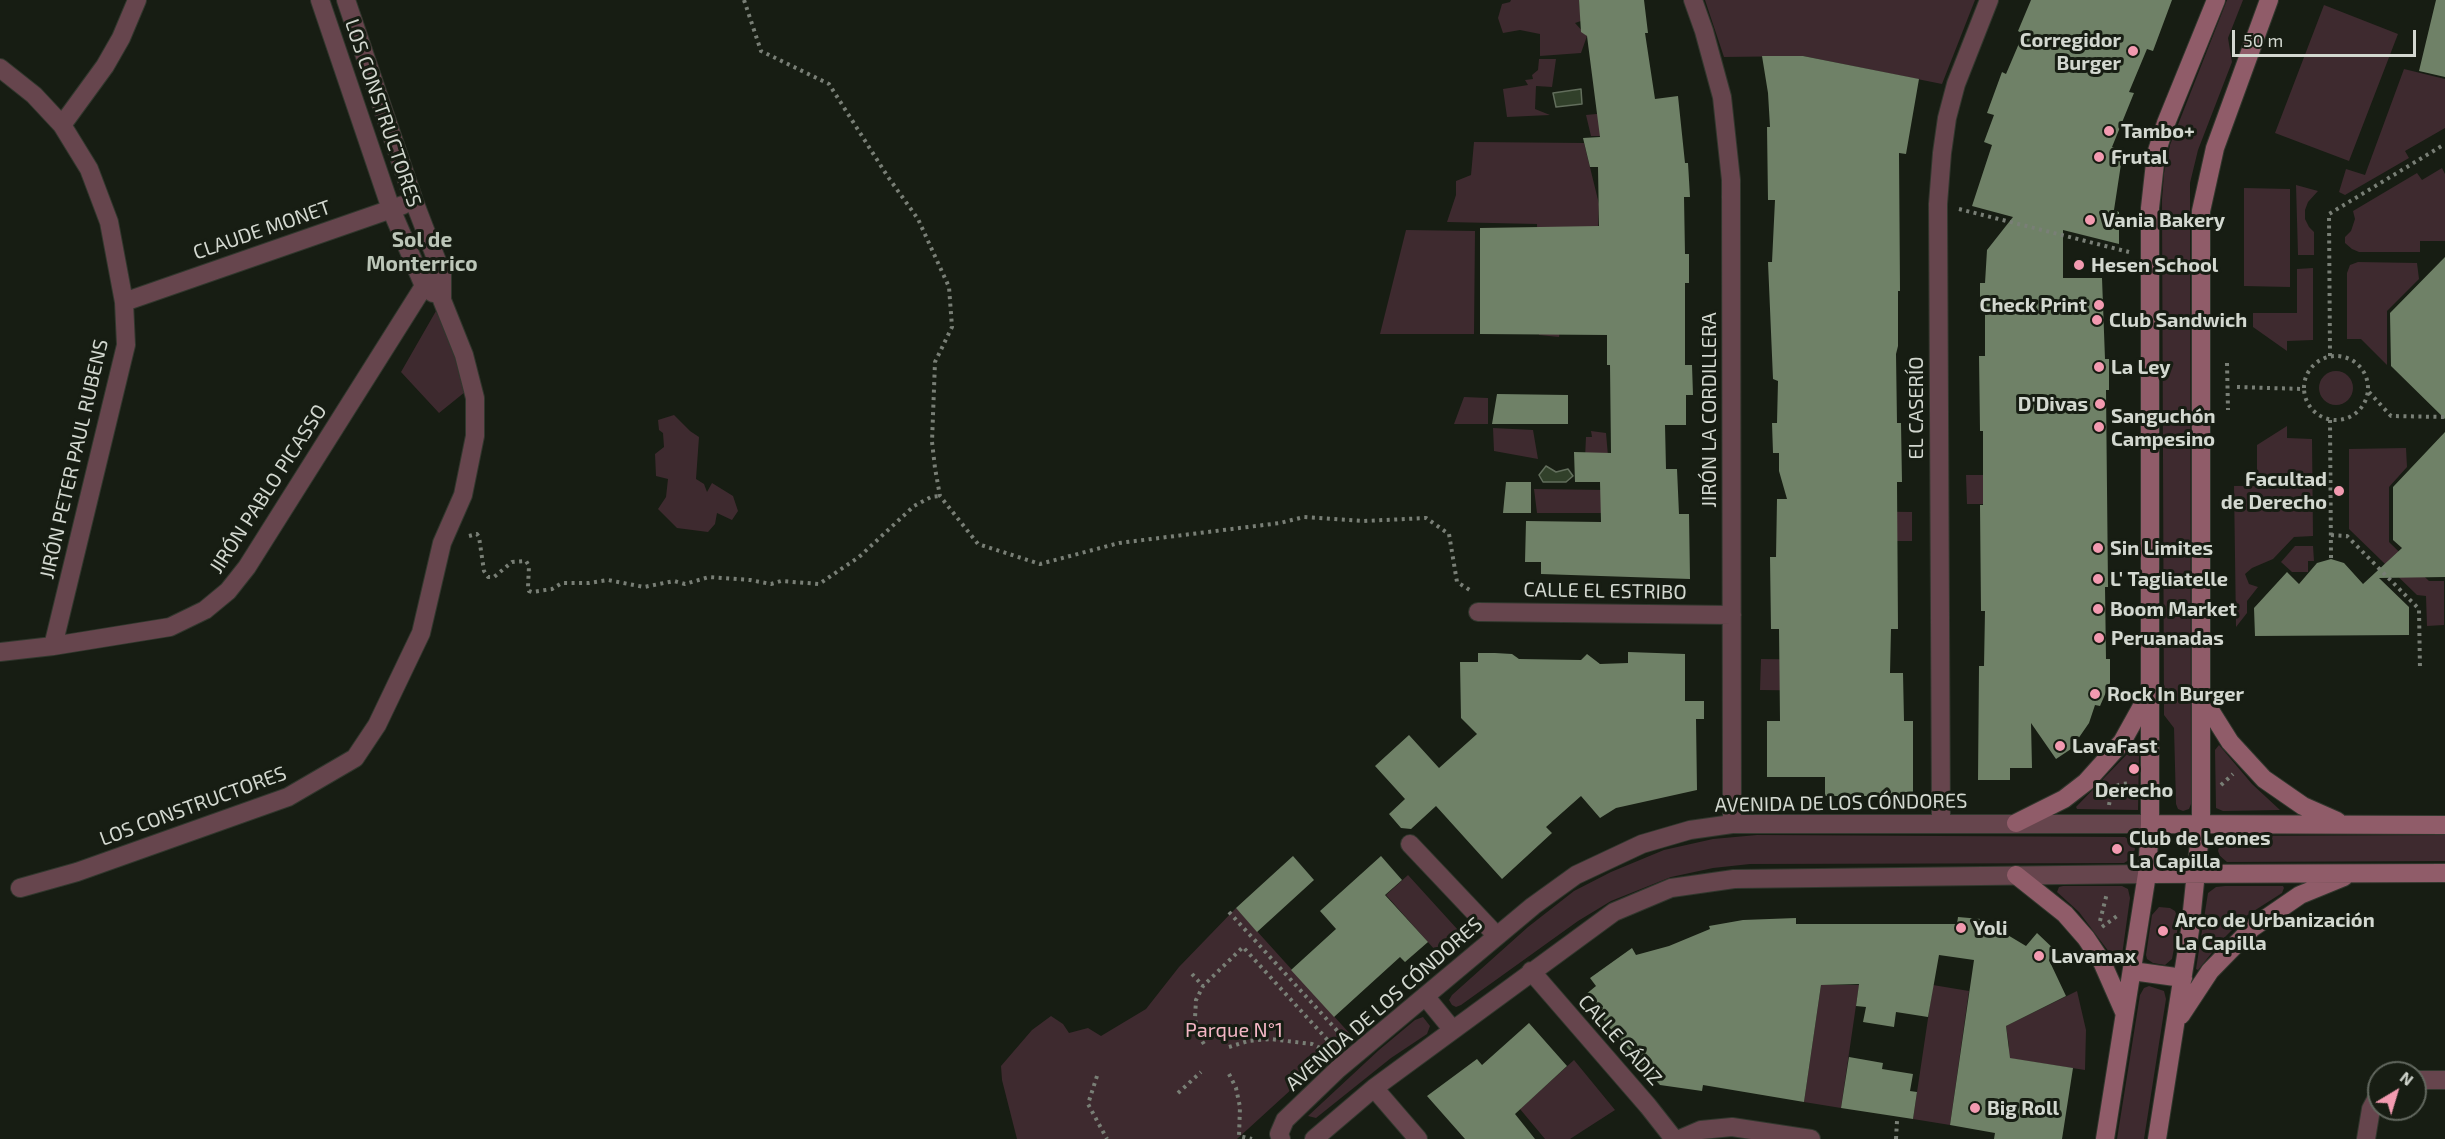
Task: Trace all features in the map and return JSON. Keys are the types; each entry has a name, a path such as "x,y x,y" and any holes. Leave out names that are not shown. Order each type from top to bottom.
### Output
{"main road":[{"path":"2105,1139 2147,874 2150,824 2150,208 2156,154 2166,123 2216,0"},
{"path":"2157,1139 2183,978 2197,874 2201,824 2201,211 2215,148 2269,0"},
{"path":"2016,823 2064,799 2105,763 2137,719 2150,693"},
{"path":"2202,696 2230,742 2264,779 2303,806 2347,825"},
{"name":"AVENIDA DE LOS CÓNDORES","path":"2150,824 2445,825"},
{"path":"2176,1024 2210,971 2252,928 2300,895 2354,873"},
{"path":"2147,874 2445,873"},
{"path":"2016,875 2065,914 2086,938 2102,962 2126,1015"},
{"path":"2132,972 2183,978"}],"street":[{"path":"62,125 105,66 137,0"},
{"name":"LOS CONSTRUCTORES","path":"320,0 391,209 424,286 442,300"},
{"name":"LOS CONSTRUCTORES","path":"20,888 77,872 288,797 355,758 377,725 422,633 442,543 464,495 475,436 475,398 467,366 442,300 442,274 414,201 346,0"},
{"name":"JIRÓN LA CORDILLERA","path":"1693,0 1722,97 1731,180 1732,824"},
{"name":"EL CASERÍO","path":"1941,824 1938,204 1947,118 1956,84 1989,0"},
{"name":"JIRÓN PETER PAUL RUBENS","path":"0,68 34,94 62,125 89,169 109,222 124,302 126,345 53,646"},
{"name":"CLAUDE MONET","path":"124,302 414,201"},
{"name":"JIRÓN PABLO PICASSO","path":"0,652 170,627 205,610 228,591 247,567 424,286 442,274"},
{"name":"CALLE EL ESTRIBO","path":"1477,603 1732,615"},
{"name":"AVENIDA DE LOS CÓNDORES","path":"1281,1139 1279,1134 1285,1120 1357,1054 1533,906 1576,875 1642,844 1690,830 1732,824 2150,824"},
{"path":"1410,844 1497,936"},
{"path":"1314,1139 1374,1088 1614,912 1671,888 1734,879 2147,874"},
{"name":"CALLE CÁDIZ","path":"1531,971 1674,1139"},
{"path":"1425,996 1452,1029"},
{"path":"2427,1080 2445,1080"},
{"path":"1374,1088 1418,1139"},
{"path":"2366,1139 2369,1121"},
{"path":"1680,1139 1701,1130 1732,1127 1810,1139"}],"path":[{"path":"744,0 761,51 829,84 888,177 918,219 949,286 952,327 935,362 932,442 940,496 978,544 1040,564 1119,543 1304,518 1364,521 1426,518 1449,534 1457,582 1477,603"},
{"path":"2330,356 2329,214 2445,144"},
{"path":"1938,204 2150,257"},
{"path":"2330,356 2348,358 2357,363 2368,381 2369,392 2360,411 2351,417 2330,420 2312,410 2306,400 2304,389 2305,379 2310,369 2317,361 2330,356"},
{"path":"2228,363 2228,410"},
{"path":"2237,387 2304,389"},
{"path":"2369,392 2391,416 2445,417"},
{"path":"2330,420 2331,559"},
{"path":"442,543 477,534 485,574 488,577 494,577 512,562 526,561 529,566 529,591 532,592 552,589 562,583 608,580 644,587 674,581 686,584 704,577 771,584 781,581 819,584 859,557 914,506 931,497 940,496"},
{"path":"2331,535 2347,536 2419,609 2420,670"},
{"path":"2217,790 2238,770"},
{"path":"2109,812 2112,788 2121,784 2138,783"},
{"path":"2107,886 2105,902 2100,914 2102,927 2107,933"},
{"path":"2095,932 2116,918 2119,910"},
{"path":"1229,912 1357,1054"},
{"path":"1204,1044 1198,1035 1195,1018 1196,1000 1203,986 1243,947 1335,1049"},
{"path":"1192,974 1203,986"},
{"path":"1229,1047 1248,1041 1270,1039 1312,1044 1331,1053"},
{"path":"1178,1093 1201,1072"},
{"path":"1229,1074 1236,1088 1240,1107 1239,1136 1252,1139"},
{"path":"1097,1076 1088,1104 1107,1139"},
{"path":"1896,1139 1897,1120"}],"green space":[{"path":"1511,0 1579,0 1581,21 1575,23 1587,36 1581,53 1540,56 1540,34 1520,30 1503,33 1498,18 1502,4"},
{"path":"1705,0 1975,0 1942,84 1803,56 1724,57"},
{"path":"2227,0 2243,0 2228,38 2232,62 2198,150 2190,183 2191,804 2189,809 2183,811 2178,809 2176,804 2174,728 2164,715 2162,200 2164,173 2170,145"},
{"path":"2324,5 2398,34 2349,161 2275,133"},
{"path":"1539,59 1556,59 1552,87 1536,86 1535,109 1550,115 1507,117 1503,89 1528,85 1525,80 1533,79 1532,75 1538,70"},
{"path":"2404,69 2445,79 2445,128 2405,151 2409,158 2345,195 2339,192 2346,169 2365,175"},
{"path":"1606,113 1609,136 1591,136 1586,115"},
{"path":"1474,142 1584,143 1599,204 1598,231 1562,317 1559,337 1539,335 1537,224 1447,222 1456,195 1456,181 1471,175"},
{"path":"2442,168 2445,174 2445,241 2420,241 2420,252 2359,252 2345,243 2345,237 2351,231 2355,219 2353,211 2417,173 2422,180"},
{"path":"2296,185 2318,191 2308,202 2305,210 2305,219 2314,232 2314,255 2298,255"},
{"path":"2244,188 2290,189 2290,287 2244,286"},
{"path":"1406,230 1475,231 1474,334 1380,334"},
{"path":"2358,262 2417,263 2419,279 2387,311 2387,365 2361,339 2347,339 2347,273 2350,265"},
{"path":"2313,268 2313,340 2287,341 2287,351 2253,327 2253,313 2297,313 2297,269"},
{"path":"436,311 451,342 465,392 439,413 401,372"},
{"path":"2336,371 2348,376 2353,388 2348,400 2336,405 2324,400 2319,388 2324,376"},
{"path":"1464,397 1488,398 1488,424 1454,424"},
{"path":"674,415 699,437 696,479 704,484 707,492 712,483 733,496 738,511 732,520 717,513 715,524 708,532 677,528 658,509 666,497 668,479 656,476 655,454 664,447 663,433 659,430 658,420"},
{"path":"2287,426 2287,438 2312,439 2313,536 2294,537 2273,559 2252,568 2245,574 2249,584 2258,587 2247,601 2247,613 2236,627 2234,486 2257,486 2257,445"},
{"path":"1493,428 1533,430 1538,459 1494,451"},
{"path":"1591,431 1606,433 1608,456 1585,458 1586,437 1592,437"},
{"path":"2406,448 2407,467 2389,487 2389,542 2429,581 2444,581 2444,625 2427,626 2426,596 2417,595 2349,529 2349,449"},
{"path":"1966,475 2041,475 2042,504 1967,504"},
{"path":"1534,489 1606,490 1608,513 1537,513"},
{"path":"1837,511 1912,512 1912,541 1837,541"},
{"path":"2295,546 2313,546 2314,561 2308,561 2308,572 2292,572 2281,562"},
{"path":"1761,659 1837,660 1838,691 1760,690"},
{"path":"2219,745 2252,784 2280,810 2223,811 2216,808 2215,750"},
{"path":"2134,747 2139,752 2138,810 2077,809 2076,807"},
{"path":"1757,835 2125,837 2133,843 2135,849 2132,858 2124,863 1750,864 1713,868 1671,877 1611,901 1578,921 1461,1005 1456,1007 1449,1000 1528,927 1574,891 1611,872 1664,850 1713,839"},
{"path":"2445,835 2445,861 2227,862 2218,851 2221,840 2228,836"},
{"path":"1408,875 1458,930 1435,950 1386,895"},
{"path":"2122,886 2128,889 2130,898 2122,955 2119,958 2115,959 2112,956 2079,912 2057,892 2059,887"},
{"path":"2283,886 2284,888 2282,893 2246,916 2223,939 2198,970 2196,969 2208,893 2216,887"},
{"path":"2159,907 2175,911 2179,921 2172,959 2165,965 2153,963 2147,959 2146,955 2152,915"},
{"name":"Parque N°1","path":"1236,908 1351,1035 1237,1139 1017,1139 1002,1080 1001,1066 1032,1030 1051,1016 1063,1024 1069,1033 1088,1028 1101,1036 1146,1009 1179,967"},
{"path":"1821,985 1859,985 1841,1108 1804,1102"},
{"path":"1933,985 1969,991 1950,1125 1913,1119"},
{"path":"2149,986 2164,991 2166,999 2144,1139 2117,1139 2140,995 2144,988"},
{"path":"2077,991 2086,1030 2085,1070 2007,1058 2009,1046 2006,1026"},
{"path":"1423,1017 1430,1026 1427,1034 1391,1058 1316,1118 1308,1116 1379,1050 1415,1020"},
{"path":"1574,1060 1615,1110 1570,1139 1545,1139 1520,1109"}],"shaded area":[{"path":"1581,89 1582,104 1556,107 1553,93"},
{"path":"1546,466 1556,472 1568,469 1573,476 1566,482 1543,482 1539,475"}],"building":[{"path":"1579,0 1644,0 1648,33 1645,33 1655,99 1678,96 1685,163 1688,163 1690,197 1684,197 1685,254 1689,254 1689,283 1685,283 1685,365 1692,365 1693,395 1686,395 1686,425 1665,425 1666,469 1677,469 1679,514 1689,514 1690,579 1541,574 1541,562 1525,562 1526,521 1601,522 1600,482 1575,482 1574,452 1611,453 1610,365 1607,365 1607,335 1480,334 1480,228 1599,226 1598,167 1590,167 1583,138 1600,137 1587,36 1581,32"},
{"path":"2031,0 2172,0 2153,51 2147,49 2129,92 2134,93 2112,147 2123,151 2114,210 2119,212 2119,244 2063,230 2063,278 2102,278 2105,359 2109,359 2109,390 2106,390 2108,587 2105,587 2106,659 2110,659 2110,683 2100,706 2095,705 2089,723 2071,749 2056,759 2031,723 2032,768 2010,768 2010,780 1978,780 1979,666 1984,666 1985,611 1981,611 1980,505 1983,505 1983,431 1980,431 1979,356 1985,356 1985,313 1980,313 1980,283 1985,283 1987,250 2013,217 1972,206 1992,145 1984,142 1994,115 1987,113 2002,72 2006,74 2023,34 2018,31"},
{"path":"2436,0 2445,0 2445,77 2419,71"},
{"path":"1762,56 1803,56 1919,79 1906,154 1899,153 1900,291 1898,291 1896,354 1897,423 1901,423 1902,482 1897,482 1898,629 1891,629 1890,673 1903,673 1904,721 1913,721 1913,796 1825,796 1825,777 1767,777 1767,721 1780,721 1779,629 1771,629 1770,557 1776,557 1777,499 1787,499 1779,471 1779,453 1773,453 1772,423 1777,423 1778,381 1773,379 1768,262 1772,262 1775,200 1768,200 1767,127 1770,127 1768,93"},
{"path":"2445,257 2445,419 2391,366 2390,313"},
{"path":"1497,394 1568,395 1568,424 1492,424"},
{"path":"2445,432 2445,577 2379,578 2409,607 2409,635 2255,636 2254,608 2287,572 2299,584 2317,563 2331,559 2344,563 2363,584 2402,548 2393,540 2393,487"},
{"path":"1506,482 1531,482 1531,513 1503,513"},
{"path":"1628,652 1685,654 1685,701 1704,701 1704,719 1696,719 1697,790 1616,808 1600,818 1581,796 1546,827 1552,833 1502,879 1436,806 1411,829 1401,828 1389,814 1405,799 1375,766 1409,735 1439,768 1477,734 1461,718 1460,662 1478,662 1478,653 1495,653 1512,654 1519,659 1581,660 1587,654 1600,664 1628,663"},
{"path":"1293,856 1314,880 1257,932 1236,908"},
{"path":"1381,856 1402,880 1385,895 1428,942 1405,962 1400,957 1334,1017 1291,970 1336,929 1320,911"},
{"path":"1958,917 1981,919 2026,946 2037,933 2057,952 2049,960 2066,996 2006,1026 2010,1058 2073,1068 2062,1139 1994,1139 1995,1133 1950,1125 1974,960 1939,955 1928,1017 1896,1012 1894,1027 1863,1022 1866,1007 1856,1006 1859,984 1821,985 1804,1102 1703,1085 1702,1091 1660,1085 1609,1027 1585,995 1596,986 1590,978 1632,948 1636,955 1669,946 1710,929 1709,926 1743,920 1796,918 1796,924 1957,924"},
{"path":"1529,1023 1567,1066 1515,1114 1535,1139 1465,1139 1427,1096 1477,1059 1482,1065"},
{"path":"1849,1057 1883,1063 1882,1069 1913,1074 1910,1091 1917,1092 1913,1119 1841,1108"}],"place":[{"name":"Corregidor Burger","path":"2133,51"},
{"name":"Tambo+","path":"2109,131"},
{"name":"Frutal","path":"2099,157"},
{"name":"Vania Bakery","path":"2090,220"},
{"name":"Hesen School","path":"2079,265"},
{"name":"Check Print","path":"2099,305"},
{"name":"Club Sandwich","path":"2097,320"},
{"name":"La Ley","path":"2099,367"},
{"name":"D'Divas","path":"2100,404"},
{"name":"Sanguchón Campesino","path":"2099,427"},
{"name":"Facultad de Derecho","path":"2339,491"},
{"name":"Sin Limites","path":"2098,548"},
{"name":"L' Tagliatelle","path":"2098,579"},
{"name":"Boom Market","path":"2098,609"},
{"name":"Peruanadas","path":"2099,638"},
{"name":"Rock In Burger","path":"2095,694"},
{"name":"LavaFast","path":"2060,746"},
{"name":"Derecho","path":"2134,769"},
{"name":"Club de Leones La Capilla","path":"2117,849"},
{"name":"Yoli","path":"1961,928"},
{"name":"Arco de Urbanización La Capilla","path":"2163,931"},
{"name":"Lavamax","path":"2039,956"},
{"name":"Big Roll","path":"1975,1108"}],"district":[{"name":"Sol de Monterrico","path":"422,252"}]}
